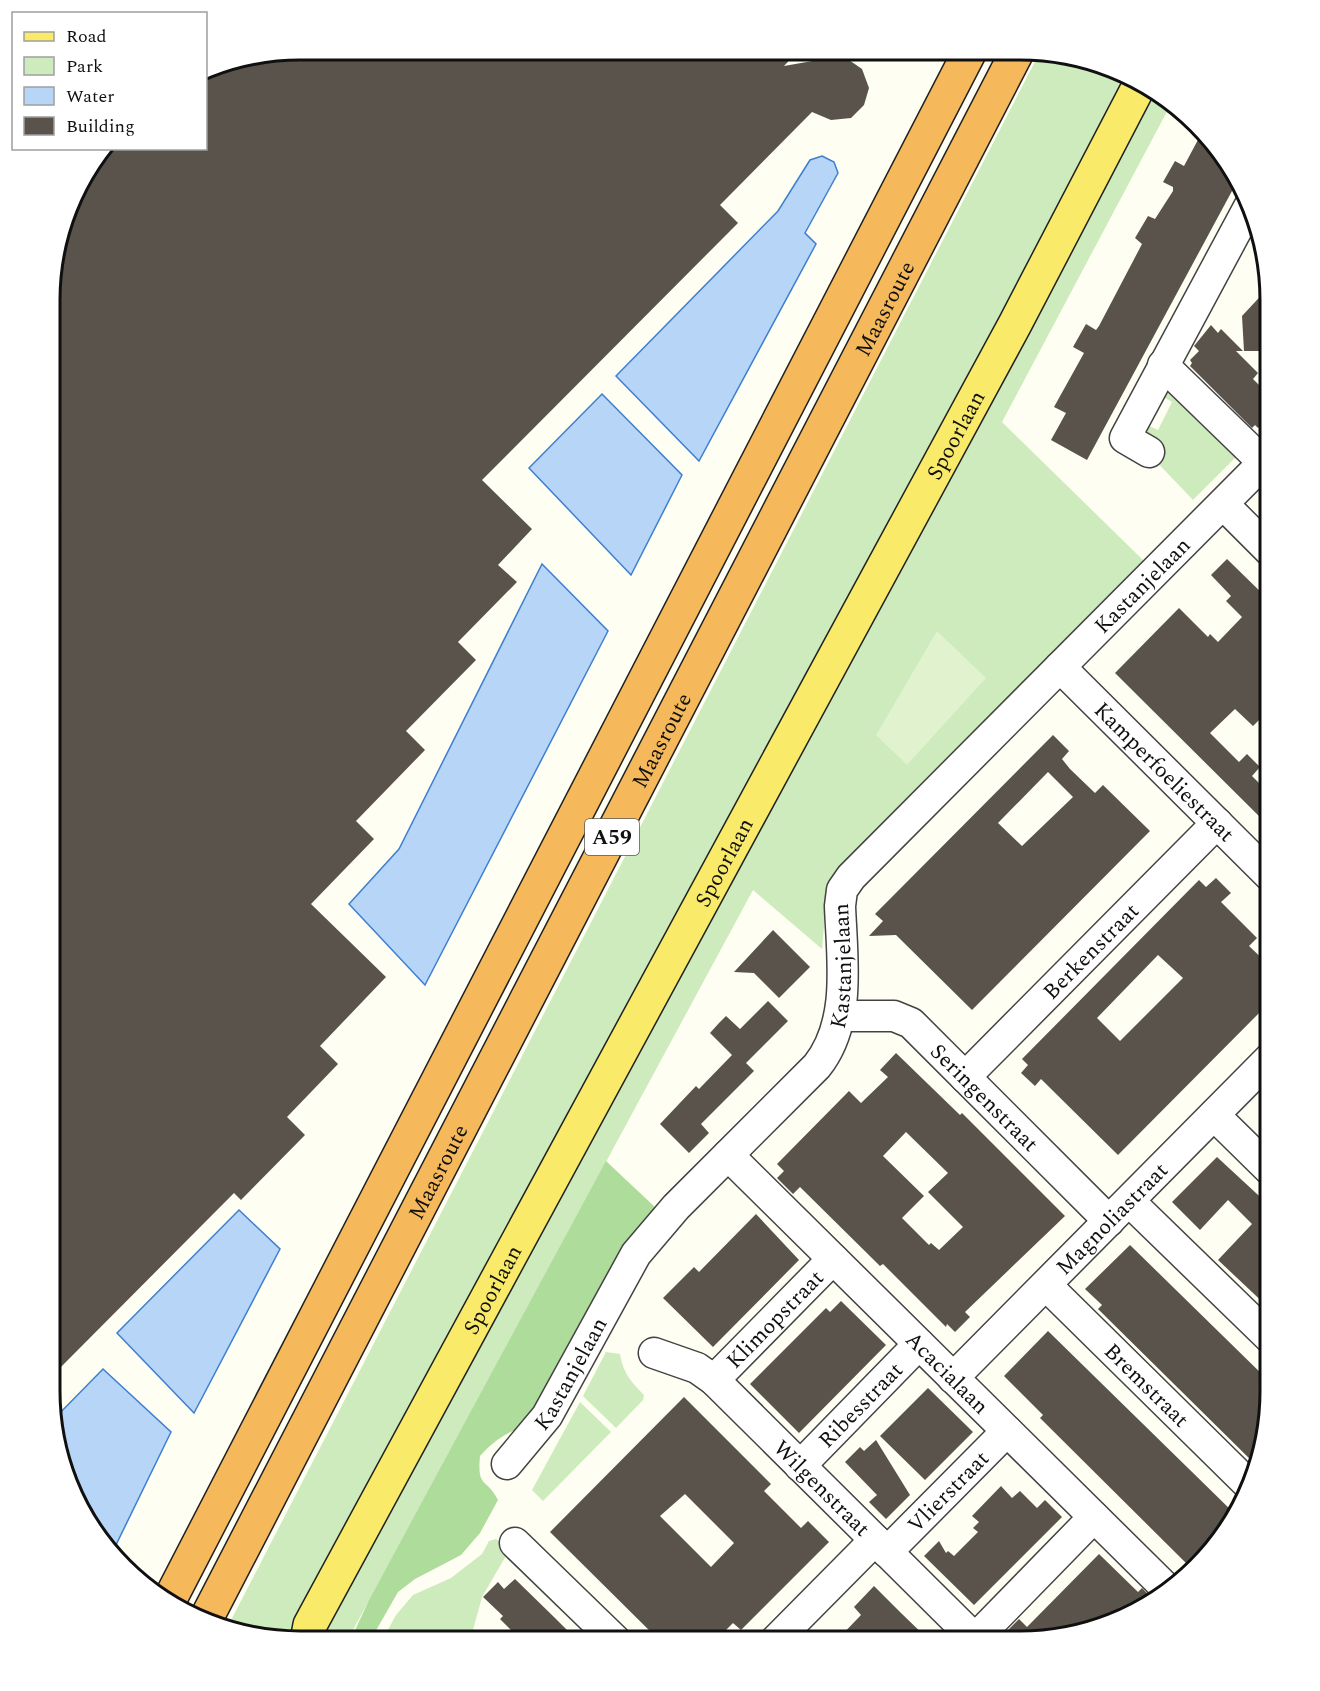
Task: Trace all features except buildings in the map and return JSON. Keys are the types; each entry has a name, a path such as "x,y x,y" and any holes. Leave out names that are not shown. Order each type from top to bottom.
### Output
{"highway":[{"name":"Maasroute","path":"172,1594 965,60"},
{"name":"Maasroute","path":"209,1613 1013,60"}],"main road":[{"name":"Spoorlaan","path":"309,1631 310,1625 1015,324 1137,90"}],"street":[{"path":"1149,452 1125,438 1244,215"},
{"path":"1163,365 1260,453"},
{"name":"Kastanjelaan","path":"507,1464 547,1416 636,1254 669,1215 824,1057 835,1036 841,1016 840,906 842,890 851,877 1260,466"},
{"path":"1223,504 1260,540"},
{"name":"Kamperfoeliestraat","path":"1060,667 1260,866"},
{"name":"Berkenstraat","path":"965,1077 1217,823"},
{"name":"Seringenstraat","path":"841,1016 903,1018 965,1077 1260,1330"},
{"name":"Magnoliastraat","path":"953,1378 1260,1069"},
{"path":"1214,1115 1260,1160"},
{"name":"Acacialaan","path":"729,1155 1162,1584"},
{"name":"Klimopstraat","path":"714,1380 833,1259"},
{"name":"Bremstraat","path":"1046,1285 1243,1479"},
{"name":"Ribesstraat","path":"800,1466 920,1344"},
{"name":"Wilgenstraat","path":"654,1353 697,1368 714,1380 967,1631"},
{"name":"Vlierstraat","path":"786,1631 1007,1431"},
{"path":"985,1631 1094,1517"},
{"path":"515,1543 606,1631"}],"green space":[{"path":"1035,61 1082,68 1128,86 297,1631 269,1629 231,1621"},
{"path":"1150,98 1167,111 1002,422 1144,561 837,877 826,903 822,949 753,890 352,1631 324,1631 325,1621"},
{"path":"1165,385 1242,451 1193,500 1150,455 1141,427 1143,423 1158,430 1172,402 1158,394"},
{"path":"937,631 986,678 907,765 876,735"},
{"path":"606,1161 657,1209 529,1426 514,1430 502,1437 480,1456 481,1478 498,1500 480,1533 461,1555 415,1579 398,1592 376,1631 355,1631 369,1600"},
{"path":"606,1352 620,1354 628,1377 644,1395 643,1400 616,1428 583,1396"},
{"path":"580,1402 611,1432 543,1501 532,1490"},
{"path":"496,1539 510,1549 482,1597 473,1631 387,1631 396,1615 413,1595 451,1578 482,1554 489,1541"}],"water":[{"path":"822,156 834,162 838,173 805,233 816,244 699,461 616,376 778,211 810,160"},
{"path":"602,394 682,475 631,575 529,468"},
{"path":"542,564 608,631 425,985 349,904 399,849"},
{"path":"239,1210 280,1249 194,1413 117,1333"},
{"path":"103,1369 171,1432 116,1544 100,1524 78,1483 68,1453 61,1412"}]}
